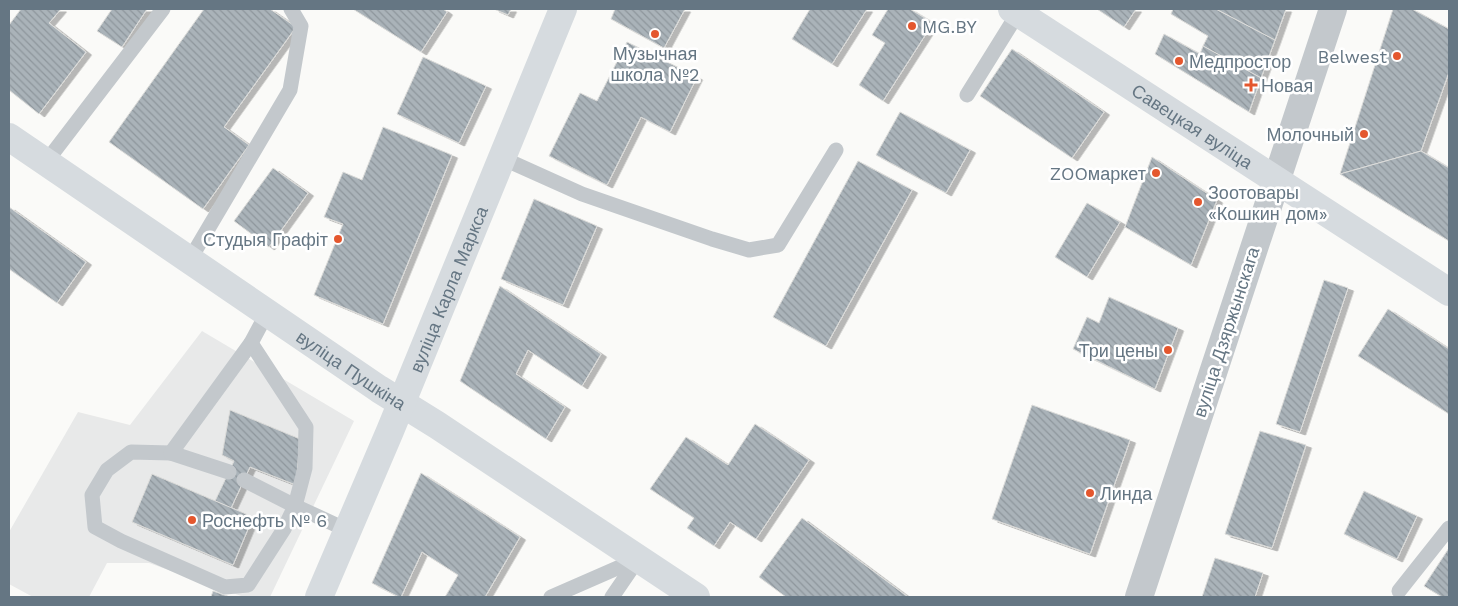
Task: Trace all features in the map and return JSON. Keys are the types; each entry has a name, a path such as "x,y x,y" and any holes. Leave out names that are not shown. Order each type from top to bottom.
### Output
{"main road":[{"name":"вуліца Карла Маркса","path":"322,596 563,9"},
{"name":"Савецкая вуліца","path":"1015,11 1276,182 1449,292"},
{"name":"вуліца Пушкіна","path":"9,137 401,403 696,597"}],"street":[{"name":"вуліца Дзяржынскага","path":"1139,597 1333,9"}],"lane":[{"path":"46,162 163,9"},
{"path":"190,261 290,90 301,26 291,9"},
{"path":"967,95 1015,11"},
{"path":"502,158 582,194 749,250 778,245 836,150"},
{"path":"171,453 251,343 267,313"},
{"path":"229,472 171,453 131,452 107,470 92,495 94,527 225,587 248,586 284,529 295,506 305,468 306,427 251,343"},
{"path":"244,480 348,530"},
{"path":"1399,591 1449,528"},
{"path":"551,597 638,559"},
{"path":"612,597 638,559"}],"shaded area":[{"path":"202,331 354,421 270,597 244,597 149,563 107,563 89,597 33,597 9,584 9,532 78,412 130,425"}],"building":[{"path":"21,9 61,9 49,23 86,52 39,114 9,90 9,25"},
{"path":"112,9 147,9 122,47 97,31"},
{"path":"204,9 270,9 296,27 224,127 249,145 203,209 109,142"},
{"path":"353,9 443,9 447,12 421,52"},
{"path":"494,9 511,9 508,15"},
{"name":"Музычная школа №2","path":"615,9 685,9 664,48 611,19"},
{"path":"810,9 867,9 832,64 792,39"},
{"path":"888,9 910,9 933,23 883,101 859,85 885,43 872,35"},
{"path":"1097,9 1136,9 1124,27"},
{"path":"1173,9 1216,9 1275,40 1261,78 1203,46 1208,36 1171,14"},
{"path":"1216,9 1286,9 1275,40"},
{"path":"1393,9 1412,9 1449,29 1449,72 1421,151 1340,174"},
{"path":"1164,34 1200,54 1203,46 1261,78 1249,112 1155,54"},
{"path":"627,42 697,77 670,132 641,117 607,185 549,156 580,93 597,101"},
{"path":"1012,49 1104,112 1072,158 980,96"},
{"path":"423,57 486,86 459,143 397,114"},
{"path":"900,112 970,150 946,193 876,155"},
{"path":"383,127 452,155 383,324 314,295 343,224 324,217 343,172 362,180"},
{"path":"1421,151 1449,168 1449,241 1340,174"},
{"path":"1152,157 1217,200 1191,265 1125,227"},
{"path":"858,161 912,190 826,346 773,317"},
{"path":"273,168 308,193 269,247 234,221"},
{"path":"534,199 597,226 563,305 501,279"},
{"path":"1087,203 1120,222 1087,277 1055,257"},
{"path":"9,207 86,262 57,303 9,269"},
{"path":"1324,280 1348,288 1300,432 1276,424"},
{"path":"500,286 601,354 582,386 528,350 516,374 565,407 546,439 460,381"},
{"path":"1109,297 1178,328 1155,389 1073,349 1087,317 1099,323"},
{"path":"1388,309 1449,349 1449,414 1358,356"},
{"path":"1032,405 1130,440 1090,554 992,519"},
{"path":"230,410 300,439 296,485 250,467 231,508 215,501 234,461 222,455"},
{"path":"755,424 809,460 756,539 730,522 714,546 687,528 694,518 650,489 686,437 728,465"},
{"path":"1260,431 1306,445 1272,548 1225,534"},
{"path":"421,473 520,537 485,597 445,597 458,575 422,552 401,597 372,583"},
{"name":"Роснефть № 6","path":"152,474 253,517 233,565 132,522"},
{"path":"1364,491 1417,516 1397,559 1344,534"},
{"path":"802,518 908,597 786,597 759,577"},
{"path":"1449,548 1449,597 1442,597 1424,586"},
{"path":"1215,558 1263,573 1255,597 1202,597"},
{"path":"213,591 230,597 211,597"}],"place":[{"name":"MG.BY","path":"912,26"},
{"name":"Музычная школа №2","path":"655,34"},
{"name":"Belwest","path":"1397,56"},
{"name":"Медпростор","path":"1179,61"},
{"name":"Новая","path":"1251,85"},
{"name":"Молочный","path":"1364,134"},
{"name":"ZOOмаркет","path":"1156,173"},
{"name":"Зоотовары «Кошкин дом»","path":"1198,202"},
{"name":"Студыя Графіт","path":"338,239"},
{"name":"Три цены","path":"1168,350"},
{"name":"Линда","path":"1090,493"},
{"name":"Роснефть № 6","path":"192,520"}]}
